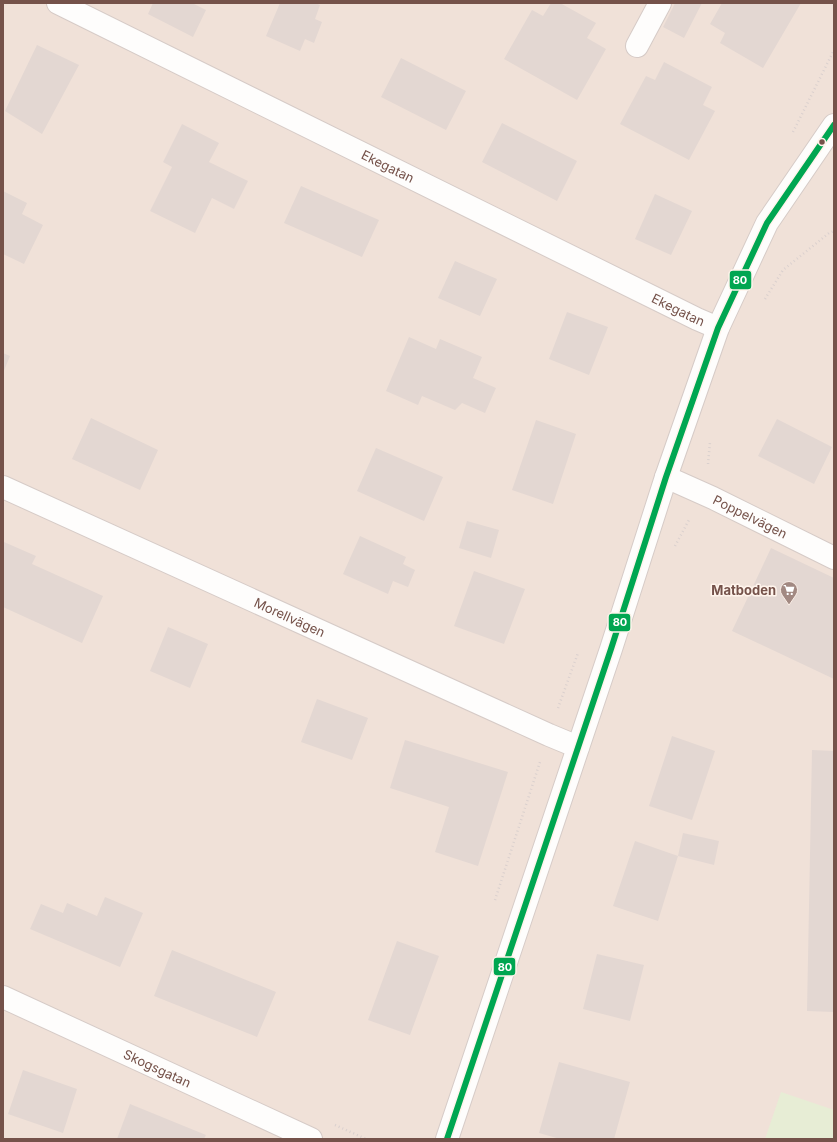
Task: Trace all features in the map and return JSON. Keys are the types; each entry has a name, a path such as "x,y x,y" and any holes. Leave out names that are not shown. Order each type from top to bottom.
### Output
{"street":[{"name":"Ekegatan","path":"58,3 697,319 718,328"},
{"path":"637,46 660,3"},
{"path":"447,1139 578,747 666,477 718,328 767,223 834,125"},
{"name":"Poppelvägen","path":"666,477 701,492 834,558"},
{"name":"Morellvägen","path":"3,487 578,747"},
{"name":"Skogsgatan","path":"3,997 311,1139"}],"path":[{"path":"763,302 783,270 829,233 834,231"},
{"path":"673,550 701,492 709,461 708,450 711,439"}],"shaded area":[{"path":"3,3 834,3 834,1139 3,1139"}],"green space":[{"path":"781,1092 834,1110 834,1139 765,1139"}],"building":[{"path":"153,3 192,3 206,10 193,37 148,14"},
{"path":"280,3 315,3 320,5 315,19 322,22 314,43 305,39 300,51 266,36"},
{"path":"551,3 560,3 596,23 587,38 606,49 577,100 504,59 532,10 543,16"},
{"path":"675,3 702,3 684,38 663,27"},
{"path":"722,3 801,3 763,68 720,43 725,33 710,24"},
{"path":"37,45 79,65 42,134 5,111"},
{"path":"401,58 466,91 446,130 381,97"},
{"path":"664,62 712,87 703,105 715,111 689,160 620,124 646,76 655,80"},
{"path":"502,123 577,161 557,201 482,162"},
{"path":"182,124 219,143 209,162 248,181 234,209 212,198 195,233 150,211 172,167 163,162"},
{"path":"301,186 379,220 362,257 284,223"},
{"path":"3,191 27,203 22,214 43,225 24,264 3,254"},
{"path":"655,194 692,211 671,255 635,239"},
{"path":"455,261 497,279 480,316 438,298"},
{"path":"567,312 608,327 589,375 549,359"},
{"path":"409,337 436,349 440,339 482,357 473,378 496,388 485,413 462,403 455,410 422,396 418,405 386,391"},
{"path":"3,353 10,356 3,373"},
{"path":"91,418 158,450 140,490 72,459"},
{"path":"777,419 832,447 814,484 758,456"},
{"path":"536,420 576,434 553,504 512,490"},
{"path":"376,448 443,477 424,521 357,491"},
{"path":"467,521 499,530 491,558 459,548"},
{"path":"360,536 406,557 403,564 415,570 408,587 393,581 388,594 343,574"},
{"path":"4,542 36,556 32,564 103,596 82,643 3,607"},
{"name":"Matboden","path":"771,548 834,578 834,679 732,631"},
{"path":"474,571 525,589 504,644 454,626"},
{"path":"168,627 208,644 190,688 150,671"},
{"path":"317,699 368,718 352,760 301,742"},
{"path":"672,736 715,751 692,820 649,806"},
{"path":"405,740 508,772 478,866 435,852 449,807 390,788"},
{"path":"812,750 834,751 834,1012 807,1011"},
{"path":"683,833 719,841 714,865 678,856"},
{"path":"635,841 678,856 658,921 613,906"},
{"path":"105,897 143,913 120,967 30,929 41,904 63,913 67,903 97,916"},
{"path":"397,941 439,956 410,1035 368,1020"},
{"path":"172,950 276,992 257,1037 154,996"},
{"path":"597,954 644,965 630,1021 583,1009"},
{"path":"559,1062 630,1082 614,1139 560,1139 539,1133"},
{"path":"23,1070 77,1089 63,1133 8,1114"},
{"path":"130,1104 206,1135 204,1139 117,1139"}],"transit line":[{"name":"80","path":"447,1139 611,649 666,477 718,328 767,223 834,125"}],"place":[{"name":"Matboden","path":"789,605"}]}
